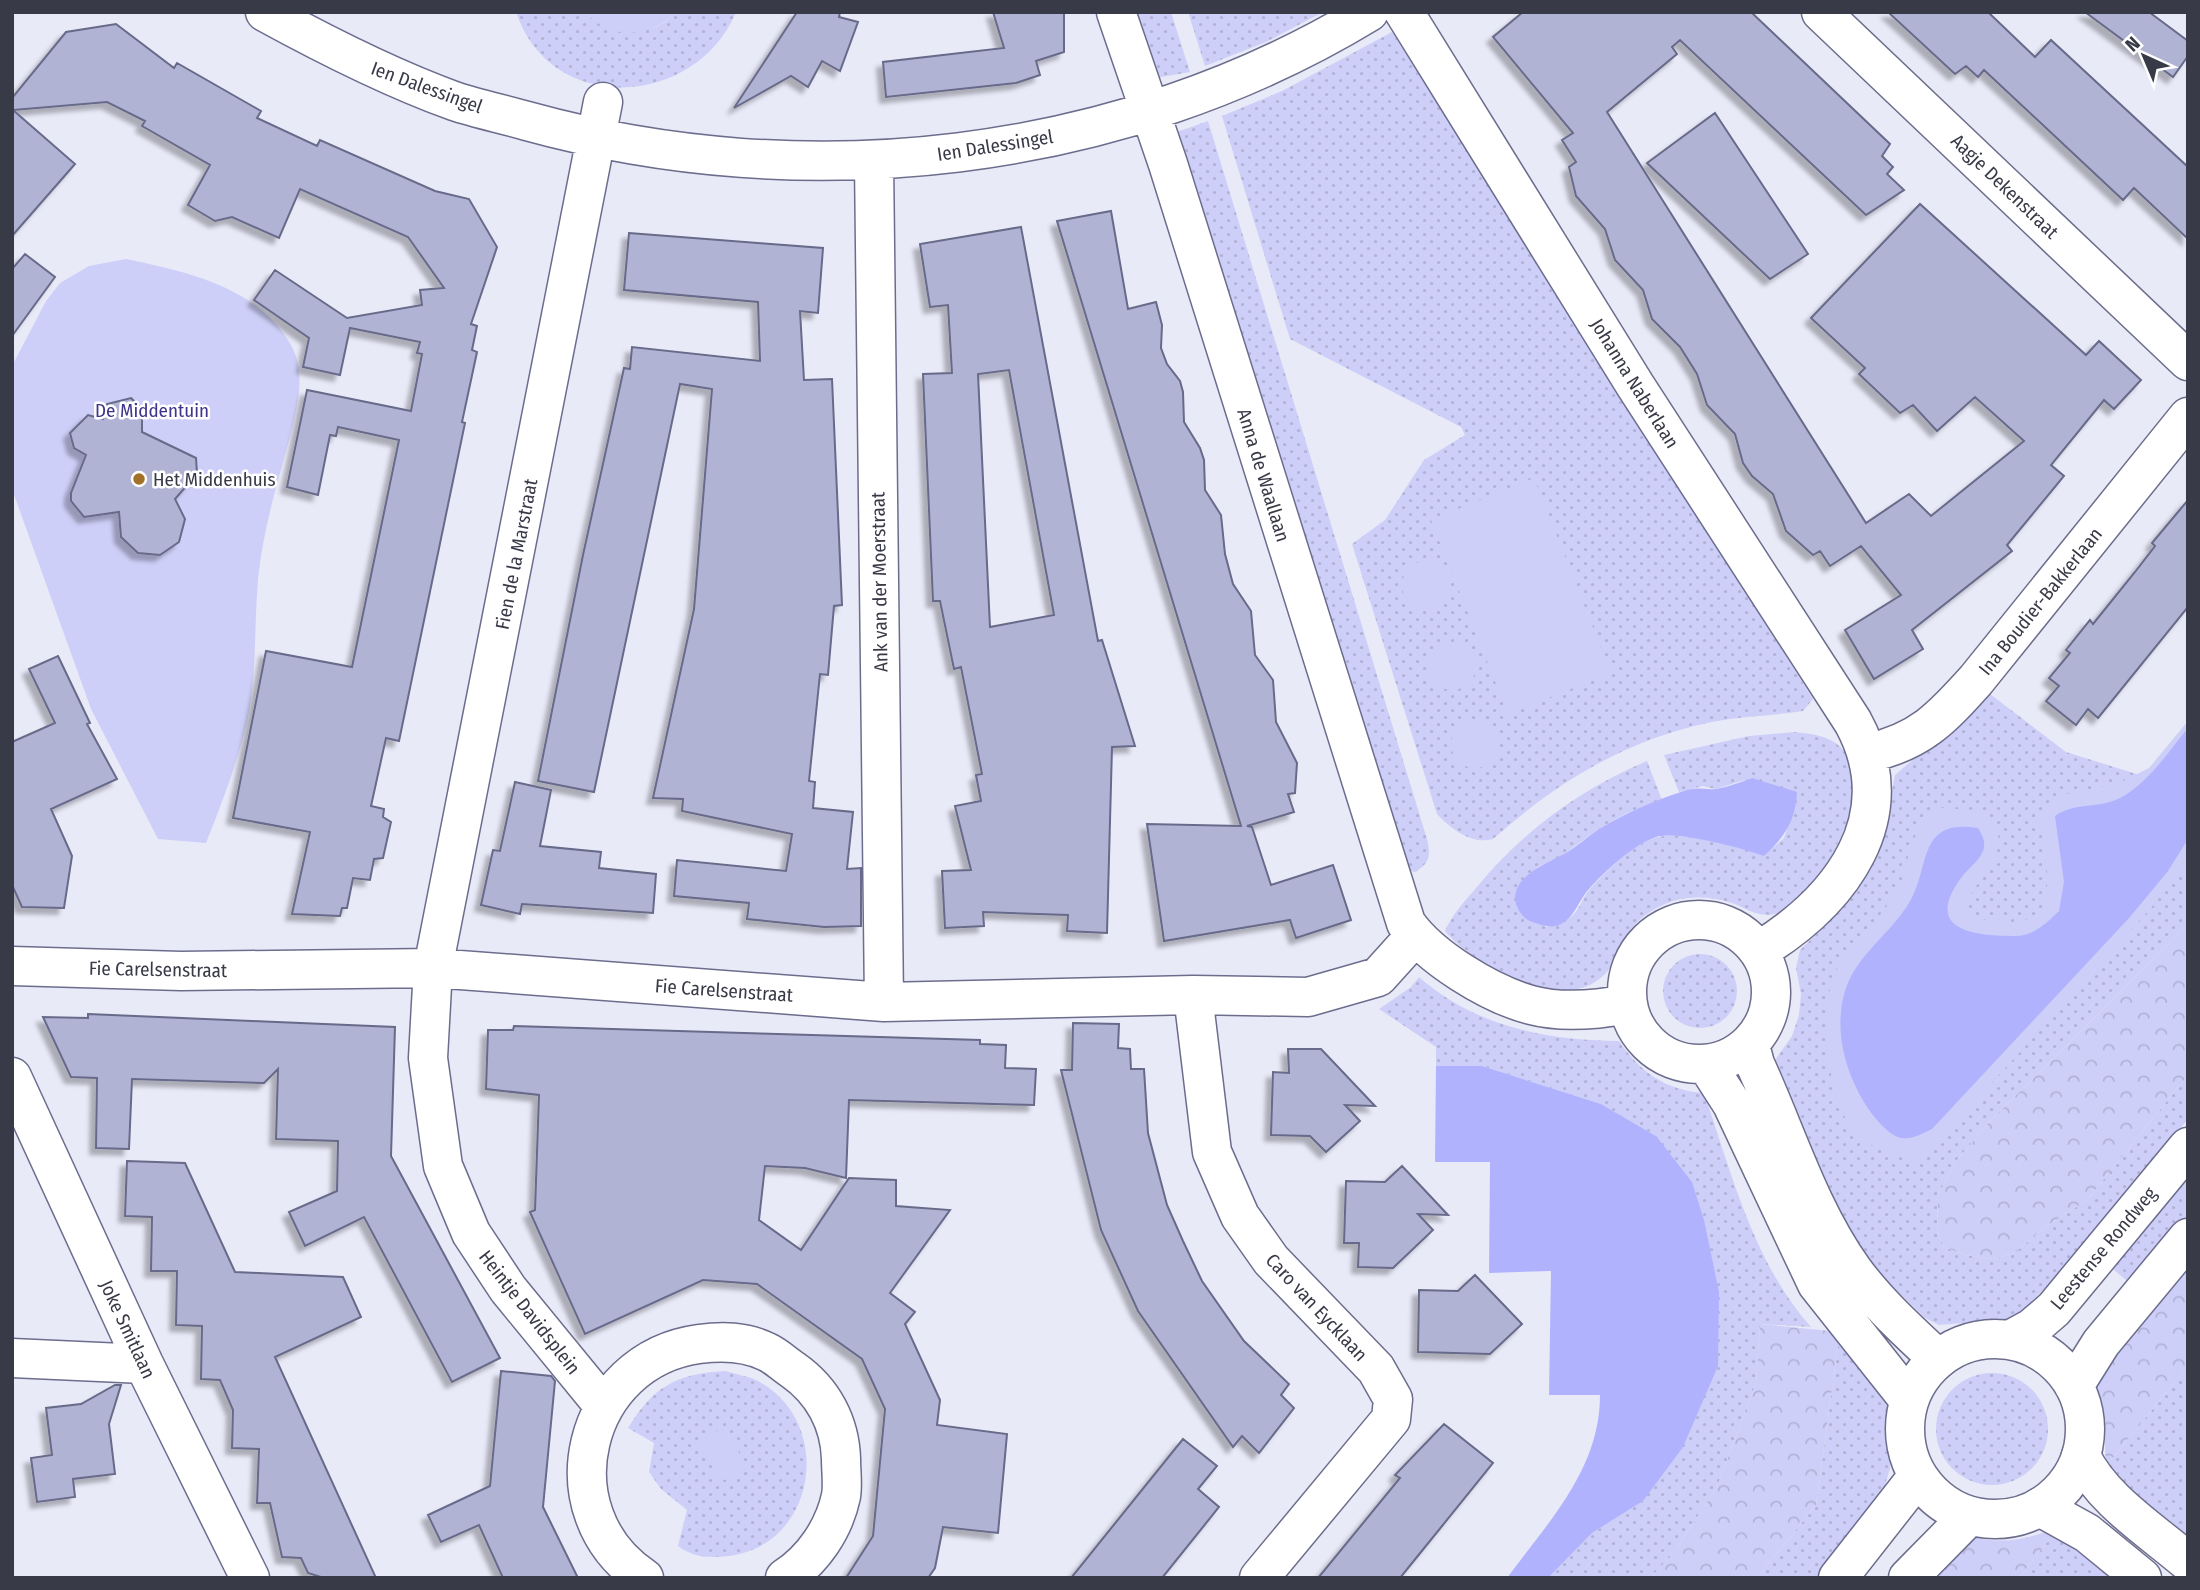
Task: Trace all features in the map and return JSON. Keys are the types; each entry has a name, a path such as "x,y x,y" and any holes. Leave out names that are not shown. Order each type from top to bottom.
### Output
{"street":[{"name":"Ien Dalessingel","path":"265,12 332,49 407,83 458,102 598,141 735,160 874,161 967,152 1059,135 1150,110 1266,65 1369,12"},
{"name":"Anna de Waallaan","path":"1116,12 1150,110 1390,880 1406,923 1415,936"},
{"name":"Johanna Naberlaan","path":"1404,12 1635,385 1853,722 1868,753"},
{"name":"Aagje Dekenstraat","path":"1821,12 2188,361"},
{"path":"598,141 603,103"},
{"name":"Fien de la Marstraat","path":"433,968 598,141"},
{"name":"Ank van der Moerstraat","path":"874,161 884,1003"},
{"name":"Ina Boudier-Bakkerlaan","path":"1868,753 1914,738 1947,712 1976,680 2188,417"},
{"path":"1760,950 1806,918 1831,891 1852,862 1866,831 1870,808 1871,765 1868,753"},
{"path":"1700,919 1725,924 1746,936 1760,950 1772,977 1772,1000 1766,1023 1750,1045 1707,1065 1690,1065 1667,1059 1648,1045 1634,1027 1627,1004 1628,979 1637,955 1653,936 1675,924 1700,919"},
{"path":"1415,936 1447,962 1495,989 1530,1004 1584,1009 1627,1004"},
{"name":"Fie Carelsenstraat","path":"12,966 181,971 433,968 884,1003 1193,995 1308,997 1378,976 1415,936"},
{"name":"Heintje Davidsplein","path":"433,968 428,1058 443,1167 471,1233 508,1289 604,1405"},
{"name":"Caro van Eycklaan","path":"1193,995 1212,1152 1240,1216 1271,1260 1376,1369 1393,1399 1391,1419 1259,1578"},
{"path":"1750,1045 1755,1063 1831,1235 1853,1271 1884,1308 1937,1359"},
{"path":"1707,1065 1732,1104 1817,1284 1909,1400"},
{"name":"Joke Smitlaan","path":"12,1077 144,1364 250,1578"},
{"name":"Leestense Rondweg","path":"2010,1340 2032,1328 2054,1309 2188,1147"},
{"path":"2074,1386 2101,1343 2188,1238"},
{"path":"1980,1340 2010,1340 2045,1354 2057,1363 2074,1386 2084,1420 2081,1456 2068,1479 2040,1507 2000,1518 1969,1516 1938,1498 1918,1476 1905,1438 1909,1400 1918,1382 1937,1359 1952,1349 1980,1340"},
{"path":"644,1578 616,1554 592,1512 586,1461 604,1405 632,1371 673,1348 723,1341 767,1352 808,1381 832,1416 840,1440 841,1496 826,1535 811,1556 785,1578"},
{"path":"12,1358 144,1364"},
{"path":"2081,1456 2090,1475 2112,1498 2188,1562"},
{"path":"1838,1578 1918,1476"},
{"path":"2040,1507 2087,1533 2142,1578"},
{"path":"1908,1578 1954,1527 1969,1516"}],"green space":[{"path":"516,12 586,12 591,18 636,30 656,27 676,12 736,12 716,44 690,67 658,82 624,87 590,83 560,70 534,46"},
{"path":"586,12 676,12 655,27 631,33 606,28"},
{"path":"1136,12 1171,12 1190,72 1156,78"},
{"path":"1188,12 1323,12 1266,42 1205,66"},
{"path":"1392,32 1813,699 1803,711 1707,723 1647,741 1619,753 1567,782 1493,839 1485,840 1462,834 1437,814 1352,544 1385,520 1424,460 1465,435 1461,427 1290,339 1222,116 1282,91"},
{"path":"1208,121 1427,839 1428,858 1415,872 1407,870 1177,132"},
{"name":"De Middentuin","path":"126,259 196,276 240,295 277,325 291,345 298,366 296,411 260,560 255,650 247,722 234,768 206,843 158,839 91,709 12,489 12,366 46,301 60,283 89,266"},
{"path":"1534,478 1611,673 1508,714 1431,520"},
{"path":"1426,561 1443,568 1450,585 1443,602 1426,609 1409,602 1402,585 1409,568"},
{"path":"1452,642 1469,649 1476,666 1469,683 1452,690 1435,683 1428,666 1435,649"},
{"path":"1986,691 2066,752 2146,777 2112,801 2072,808 2055,816 2064,882 2059,911 2044,925 2020,936 1969,931 1950,919 1947,909 1951,895 1961,878 1980,856 1984,840 1978,828 1958,827 1944,831 1935,838 1928,849 1909,903 1866,954 1846,988 1840,1022 1850,1074 1879,1122 1894,1135 1909,1138 1932,1129 2130,917 2168,871 2188,839 2188,925 1992,1119 1957,1160 1938,1195 1937,1231 1944,1247 1965,1255 1993,1259 2015,1253 2041,1230 2087,1200 2188,1075 2188,1119 2060,1273 2014,1319 1939,1325 1925,1318 1861,1256 1816,1176 1770,1067 1792,1036 1799,1015 1801,994 1796,968 1800,950 1838,913 1869,869 1881,844 1895,775 1969,712"},
{"path":"1475,720 1492,727 1499,744 1492,761 1475,768 1458,761 1451,744 1458,727"},
{"path":"2188,721 2188,857 2151,908 1940,1140 1914,1161 1869,1144 1846,1120 1838,1101 1828,1053 1828,1005 1832,984 1844,957 1883,911 1900,886 1913,840 1919,830 1940,808 1977,810 1998,827 1993,862 1963,909 1975,920 1999,919 2016,926 2044,909 2047,862 2037,816 2054,797 2119,783 2149,768"},
{"path":"1794,732 1823,737 1841,748 1853,772 1853,794 1848,818 1826,866 1811,887 1778,913 1760,914 1732,903 1707,898 1681,899 1665,904 1634,925 1604,975 1587,986 1566,990 1544,989 1498,972 1477,959 1445,931 1455,914 1494,867 1533,830 1598,785 1647,761 1662,800 1627,813 1597,830 1563,855 1538,867 1520,884 1537,923 1547,927 1572,916 1588,892 1612,866 1640,845 1658,837 1696,838 1727,844 1764,856 1784,838 1787,829 1752,778 1715,789 1703,786 1679,792 1664,755 1749,736"},
{"path":"2188,925 2188,1075 2087,1200 2041,1230 2015,1253 1993,1259 1965,1255 1944,1247 1937,1231 1938,1195 1957,1160 1992,1119"},
{"path":"1700,954 1714,957 1726,965 1734,977 1737,991 1734,1005 1726,1017 1714,1025 1700,1028 1686,1025 1674,1017 1666,1005 1663,991 1666,977 1674,965 1686,957"},
{"path":"1419,977 1463,1008 1513,1027 1566,1038 1619,1041 1636,1062 1655,1078 1677,1088 1704,1093 1759,1246 1791,1302 1811,1327 1760,1324 1756,1383 1717,1487 1673,1554 1650,1578 1548,1578 1592,1533 1643,1501 1656,1136 1601,1104 1482,1066 1436,1066 1436,1047 1379,1009 1411,987"},
{"path":"2188,1168 2188,1217 2132,1285 2108,1265"},
{"path":"2188,1263 2188,1366 2106,1466 2103,1409 2091,1379"},
{"path":"1760,1324 1840,1332 1816,1505 1757,1578 1650,1578 1673,1554 1717,1487 1756,1383"},
{"path":"1840,1332 1889,1402 1893,1440 1890,1469 1882,1494 1823,1578 1757,1578 1816,1505"},
{"path":"2188,1366 2188,1543 2106,1466"},
{"path":"725,1371 756,1380 781,1399 798,1423 806,1450 806,1479 797,1506 782,1529 759,1547 729,1556 702,1556 678,1546 687,1510 661,1489 649,1472 654,1443 628,1428 647,1402 668,1385 693,1375"},
{"path":"1992,1373 2013,1377 2032,1389 2044,1408 2048,1429 2044,1450 2032,1469 2013,1481 1992,1485 1971,1481 1952,1469 1940,1450 1936,1429 1940,1408 1952,1389 1971,1377"},
{"path":"726,1426 747,1469 720,1482 699,1440"},
{"path":"2048,1531 2054,1533 2019,1578 1932,1578 1966,1536 2007,1540"},
{"path":"2054,1533 2123,1578 2019,1578"}],"water":[{"path":"2188,728 2188,839 2168,871 2130,917 1932,1129 1909,1138 1901,1138 1891,1133 1878,1122 1866,1105 1850,1074 1842,1040 1842,1005 1846,988 1858,965 1909,903 1928,849 1935,838 1944,831 1958,827 1978,828 1984,840 1980,856 1961,878 1951,895 1947,909 1950,919 1969,931 1983,934 2020,936 2032,932 2059,911 2064,882 2055,816 2070,809 2110,802 2128,793 2156,767"},
{"path":"1752,778 1797,792 1788,828 1764,856 1693,838 1665,835 1656,837 1629,852 1611,867 1589,889 1573,914 1559,925 1535,923 1526,919 1519,911 1515,898 1521,882 1527,876 1609,823 1681,792 1721,788"},
{"path":"1436,1066 1482,1066 1601,1104 1656,1136 1692,1182 1704,1220 1719,1292 1718,1366 1683,1447 1643,1501 1592,1533 1548,1578 1507,1578 1555,1515 1582,1470 1598,1422 1600,1395 1549,1395 1551,1271 1489,1273 1490,1162 1435,1162"}],"building":[{"path":"797,12 840,12 839,17 858,22 840,71 822,61 808,87 791,76 734,108"},
{"path":"993,12 1064,12 1064,52 1036,61 1040,75 1016,83 886,97 883,62 1004,48"},
{"path":"1523,12 1751,12 1890,144 1882,156 1893,167 1887,174 1904,190 1866,215 1680,40 1672,47 1677,54 1607,112 1866,523 1909,494 1931,516 2024,441 1975,397 1937,431 1913,405 1900,413 1859,374 1865,368 1811,318 1920,204 2086,355 2099,341 2141,380 2114,409 2104,400 2051,465 2064,476 2007,545 2012,551 1912,630 1923,649 1874,679 1845,630 1901,595 1861,546 1830,566 1820,551 1813,555 1786,531 1773,494 1752,476 1743,463 1735,434 1707,405 1697,374 1680,347 1652,319 1643,290 1615,260 1605,229 1576,196 1569,167 1576,162 1562,140 1573,133 1493,37"},
{"path":"1888,12 1988,12 2035,57 2051,40 2188,167 2188,239 2134,188 2123,200 1984,70 1978,77 1966,66 1955,74"},
{"path":"2085,12 2149,12 2188,41 2188,56 2173,77"},
{"path":"116,24 174,68 177,63 261,111 257,118 317,146 320,140 435,191 469,199 497,247 471,324 477,326 472,350 477,352 462,422 465,423 399,741 386,738 371,806 384,809 383,817 391,822 383,858 374,859 370,880 353,878 347,908 342,908 340,916 292,914 310,832 233,818 266,651 352,667 399,440 338,427 336,436 330,435 318,495 287,487 307,390 411,411 422,354 417,353 420,342 350,328 340,375 303,367 309,338 254,300 275,270 347,318 422,305 420,290 444,288 408,237 300,189 279,238 232,217 215,221 188,205 210,165 142,126 145,121 107,102 13,110 75,164 12,236 12,98 66,32"},
{"path":"1715,113 1808,254 1770,279 1647,163"},
{"path":"1111,211 1128,309 1156,302 1162,325 1161,348 1167,364 1180,381 1184,422 1204,460 1205,490 1221,515 1225,554 1233,584 1251,611 1255,655 1273,680 1276,722 1297,763 1295,793 1288,794 1294,812 1247,826 1252,827 1271,885 1333,865 1351,920 1296,938 1290,920 1164,941 1147,824 1241,826 1057,221"},
{"path":"1021,227 1098,641 1102,640 1135,746 1112,747 1107,933 1067,931 1068,915 983,912 984,926 945,928 942,871 971,870 955,806 981,801 976,775 982,774 961,667 954,669 940,601 933,601 923,374 952,373 948,305 930,307 920,244","holes":["1009,370 1054,615 990,627 978,374"]},
{"path":"629,233 823,248 818,313 800,311 804,380 832,379 842,605 834,606 828,675 820,674 809,781 815,782 813,808 853,812 847,869 861,868 861,926 824,927 747,919 749,903 674,896 677,860 786,871 792,834 682,811 683,799 653,798 694,609 712,389 680,384 594,792 538,781 583,555 624,368 630,369 632,347 760,361 758,302 624,290"},
{"path":"25,254 55,277 12,336 12,269"},
{"name":"Het Middenhuis","path":"131,398 142,409 142,432 196,458 197,474 175,499 185,519 179,542 160,555 138,553 121,537 119,512 84,517 71,501 71,493 86,455 74,448 70,433 88,415 103,419 107,404"},
{"path":"2188,500 2188,607 2098,718 2088,709 2076,725 2046,701 2059,686 2049,678 2070,653 2066,650 2090,620 2093,624 2155,546 2152,543"},
{"path":"58,656 90,723 87,724 117,779 51,809 72,856 64,908 22,907 12,885 12,742 55,723 29,669"},
{"path":"515,782 551,790 540,846 601,852 599,868 656,874 653,913 522,904 520,914 481,905 493,850 500,851"},
{"path":"88,1014 395,1027 391,1156 500,1358 452,1382 364,1217 305,1246 289,1212 337,1191 338,1141 276,1139 278,1069 264,1083 132,1079 129,1149 96,1148 97,1078 71,1077 43,1017 88,1018"},
{"path":"1073,1023 1119,1024 1118,1048 1130,1049 1131,1069 1144,1069 1148,1133 1167,1205 1183,1241 1202,1281 1244,1341 1289,1384 1281,1395 1294,1408 1259,1453 1242,1436 1233,1447 1138,1311 1101,1230 1061,1070 1072,1070"},
{"path":"514,1026 980,1040 980,1044 1006,1045 1005,1068 1036,1069 1034,1105 849,1100 846,1178 805,1168 765,1166 759,1220 801,1250 849,1178 896,1180 896,1206 950,1210 890,1293 915,1312 905,1324 940,1400 937,1425 1007,1434 998,1533 943,1527 935,1568 928,1578 846,1578 873,1536 885,1409 862,1359 757,1284 703,1280 585,1334 530,1212 535,1210 539,1095 486,1089 488,1030 513,1030"},
{"path":"1288,1049 1321,1049 1375,1106 1345,1105 1360,1121 1326,1152 1310,1136 1271,1135 1273,1072 1289,1073"},
{"path":"127,1161 185,1163 235,1272 343,1277 361,1317 275,1357 376,1578 324,1578 308,1573 301,1558 282,1557 270,1503 257,1503 259,1449 232,1448 233,1410 220,1380 201,1379 202,1326 176,1325 177,1271 151,1271 152,1217 125,1216"},
{"path":"1402,1166 1448,1215 1418,1214 1433,1230 1393,1268 1358,1267 1359,1243 1344,1243 1346,1181 1385,1182"},
{"path":"1475,1275 1522,1324 1490,1354 1418,1352 1419,1290 1458,1291"},
{"path":"501,1371 551,1376 555,1381 543,1507 578,1578 503,1578 479,1525 441,1542 428,1515 490,1486"},
{"path":"115,1385 121,1385 109,1424 115,1474 73,1479 75,1497 37,1502 31,1458 52,1455 46,1408 81,1404"},
{"path":"1444,1424 1493,1463 1400,1578 1318,1578 1400,1478 1395,1475"},
{"path":"1183,1439 1217,1466 1198,1489 1219,1507 1162,1578 1071,1578"}],"place":[{"name":"Het Middenhuis","path":"139,479"}]}
